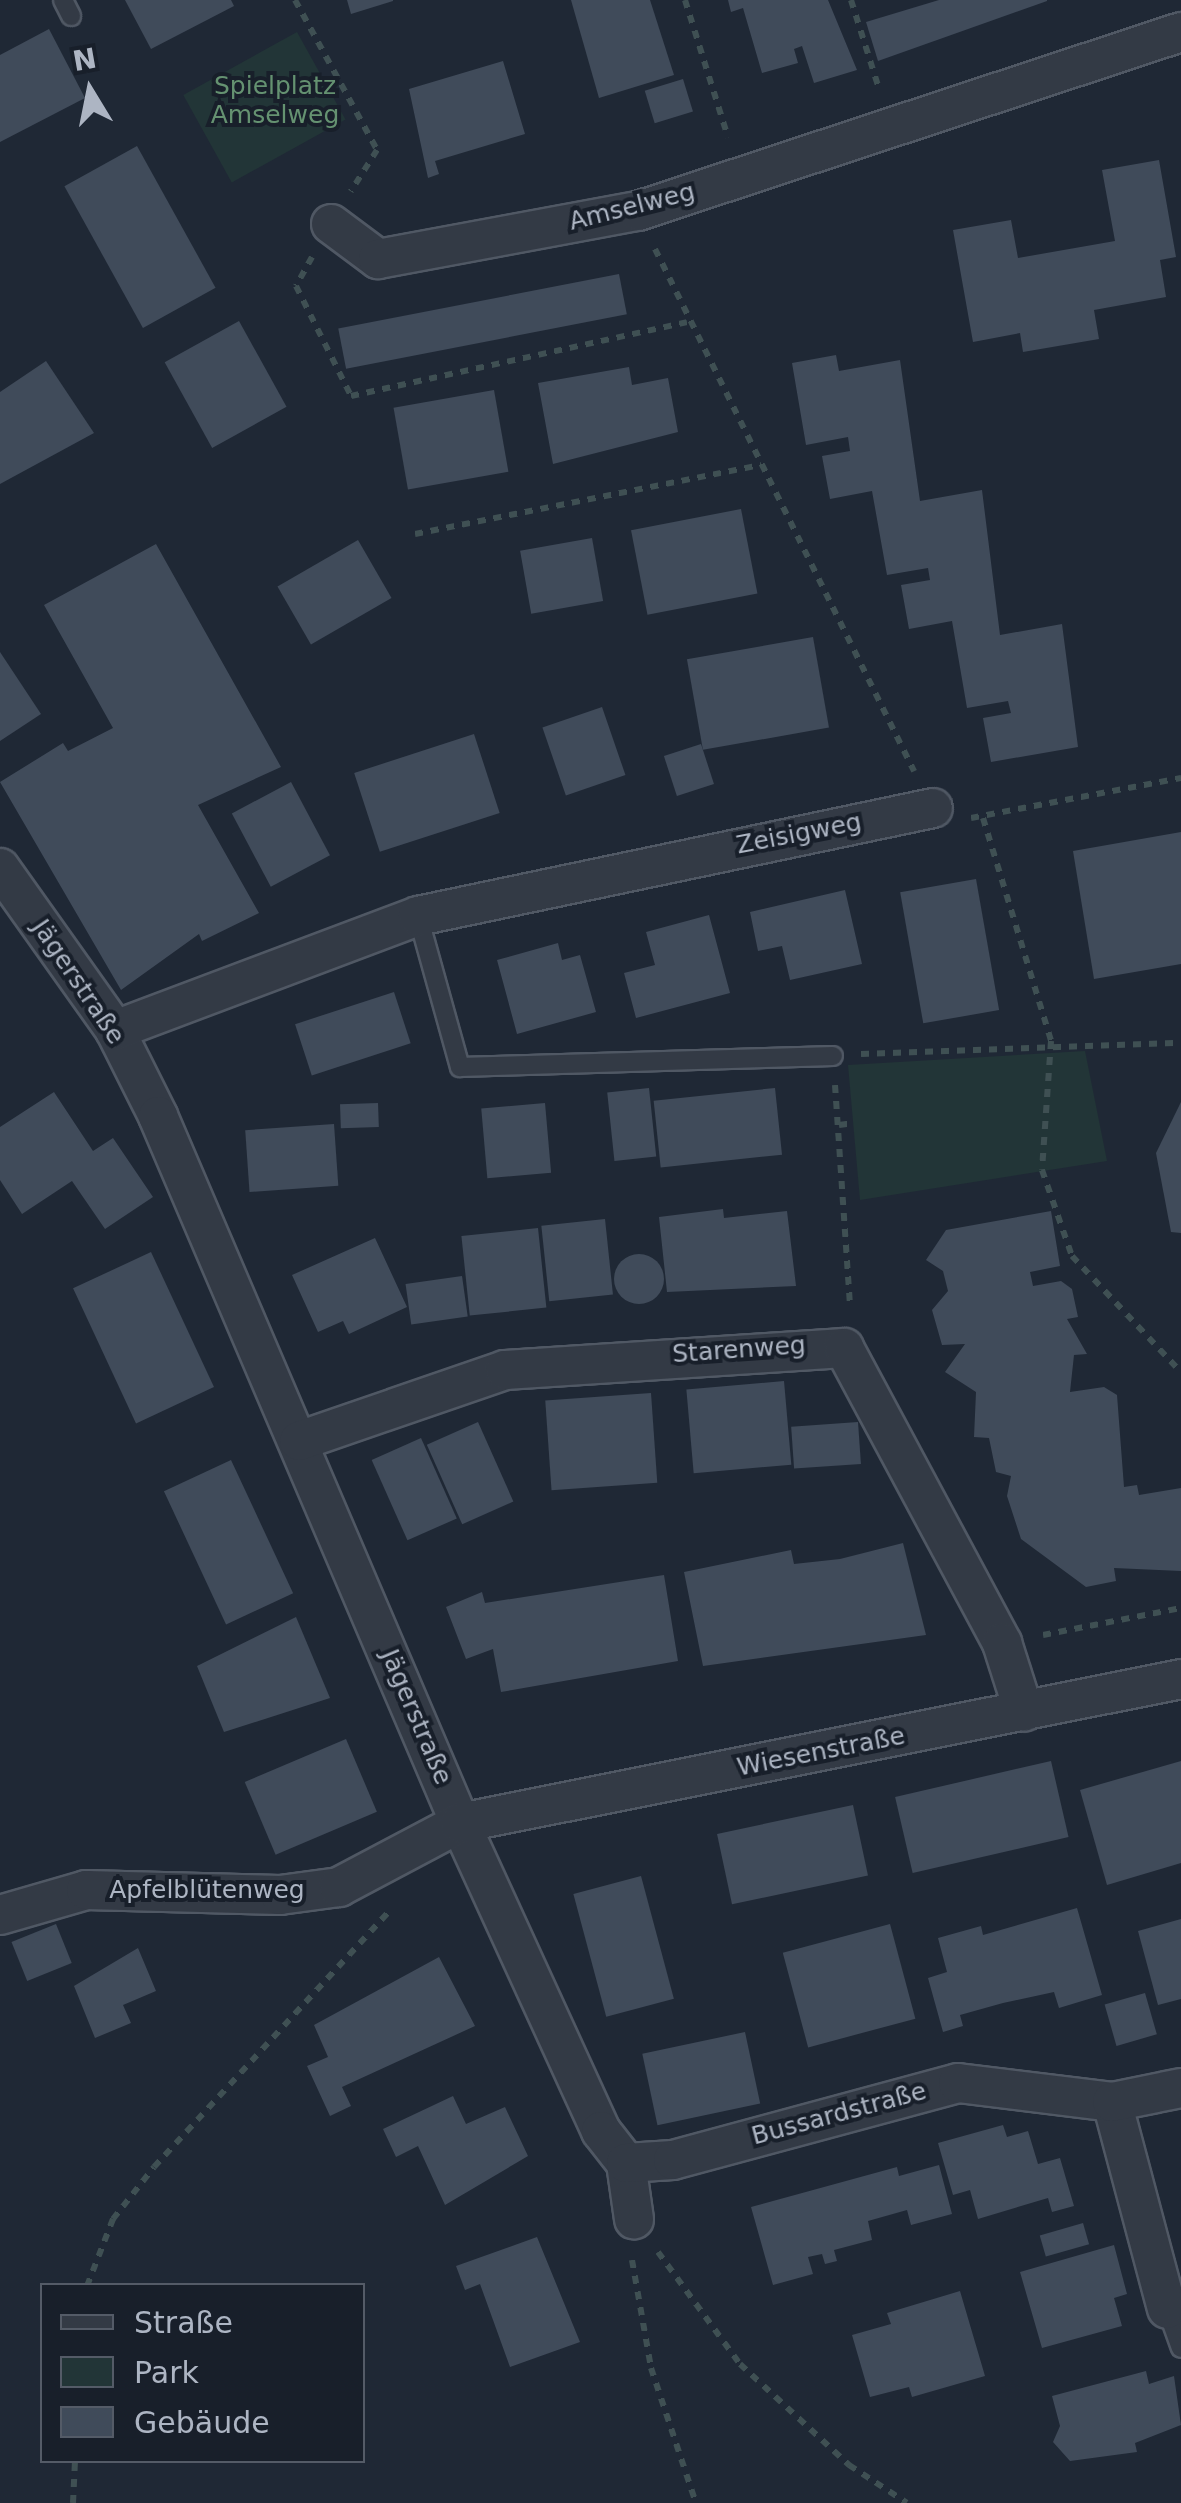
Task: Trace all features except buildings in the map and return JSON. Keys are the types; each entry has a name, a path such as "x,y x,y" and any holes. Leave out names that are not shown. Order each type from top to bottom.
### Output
{"street":[{"name":"Amselweg","path":"331,224 378,259 638,210 1181,32"},
{"name":"Zeisigweg","path":"114,1030 418,916 932,808"},
{"name":"Jägerstraße","path":"0,868 114,1030 299,1441 460,1823 601,2131 626,2163 634,2219"},
{"name":"Starenweg","path":"299,1441 505,1370 844,1348"},
{"path":"844,1348 1002,1643 1024,1712"},
{"name":"Wiesenstraße","path":"460,1823 1181,1678"},
{"name":"Apfelblütenweg","path":"0,1916 86,1890 280,1895 339,1887 460,1823"},
{"name":"Bussardstraße","path":"626,2163 673,2160 958,2083 1112,2102 1181,2088"},
{"path":"1112,2102 1166,2310"}],"lane":[{"path":"418,916 460,1067 833,1056"},
{"path":"1166,2310 1181,2348"}],"path":[{"path":"295,0 377,150 296,286 351,396 687,322"},
{"path":"685,0 740,177"},
{"path":"851,0 892,127"},
{"path":"318,71 330,64"},
{"path":"638,210 687,322 932,808 983,818 1181,778"},
{"path":"415,534 762,465"},
{"path":"983,818 1050,1042 1042,1170 1072,1256 1181,1372"},
{"path":"844,1348 850,1310 833,1056 1050,1042 1181,1043"},
{"path":"839,1124 854,1123"},
{"path":"1002,1643 1181,1608"},
{"path":"89,2283 113,2219 154,2167 406,1892"},
{"path":"634,2219 631,2288 696,2503"},
{"path":"634,2219 740,2364 849,2465 907,2503"},
{"path":"73,2503 75,2463"}],"green space":[{"name":"Spielplatz Amselweg","path":"297,32 345,119 232,182 183,95"},
{"path":"1085,1051 1107,1161 860,1200 848,1065"}]}
